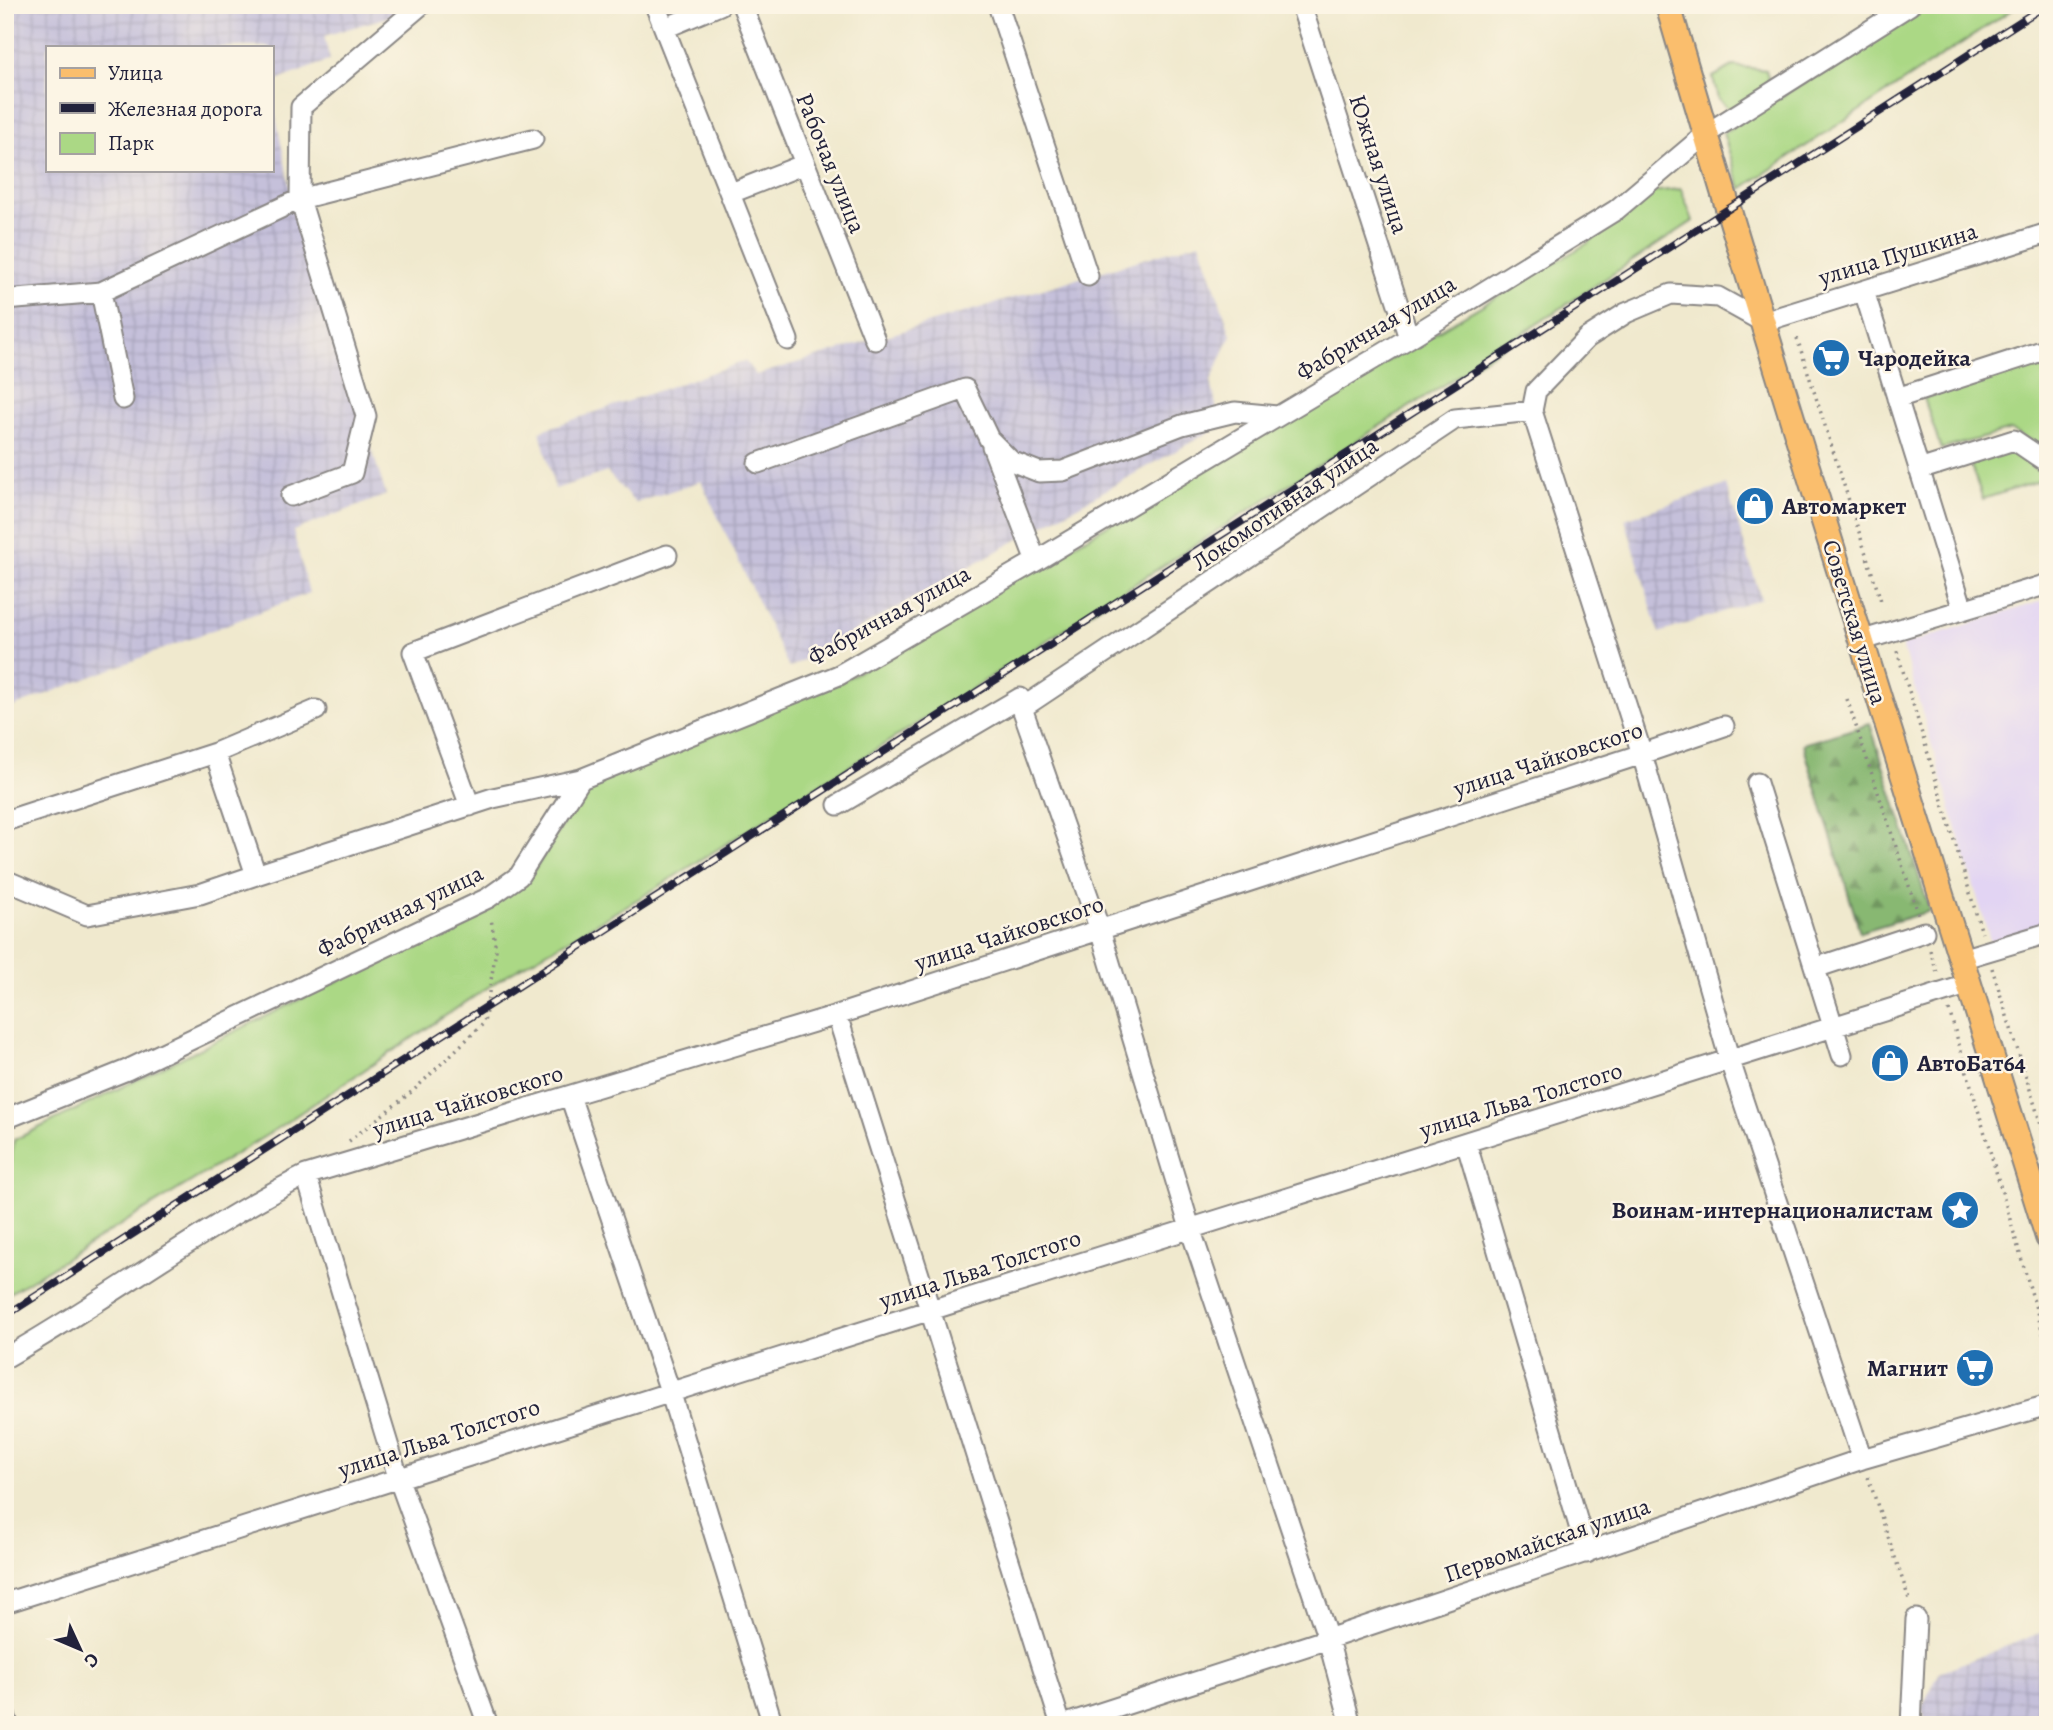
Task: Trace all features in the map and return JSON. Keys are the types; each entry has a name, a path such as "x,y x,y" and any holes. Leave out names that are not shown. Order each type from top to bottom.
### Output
{"main road":[{"name":"Советская улица","path":"1668,5 1860,641 2048,1237"}],"street":[{"path":"291,496 352,473 366,416 300,199 301,107 421,5"},
{"path":"655,5 788,340"},
{"path":"665,28 720,5"},
{"name":"Рабочая улица","path":"742,5 875,340"},
{"path":"998,5 1088,276"},
{"name":"Южная улица","path":"1301,5 1409,338"},
{"name":"Фабричная улица","path":"5,1119 127,1070 488,898 519,876 581,779 839,675 1036,561 1409,338 1616,210 1706,134 1910,5"},
{"path":"5,300 101,292 300,199 533,139"},
{"path":"731,193 805,164"},
{"name":"улица Пушкина","path":"1763,322 2048,233"},
{"path":"1864,291 1963,610"},
{"path":"101,292 123,399"},
{"path":"1763,322 1718,297 1671,294 1626,313 1587,338 1536,391 1532,411 1642,754 1730,1061 1862,1459"},
{"path":"1897,398 2048,349"},
{"path":"758,463 965,389 989,439 1036,561"},
{"name":"Локомотивная улица","path":"838,804 1020,698 1021,708 1455,419 1532,411"},
{"path":"989,439 1011,461 1039,472 1063,471 1182,425 1235,412 1277,416"},
{"path":"1919,470 2014,440 2048,463"},
{"path":"470,806 413,652 667,555"},
{"path":"1860,641 2048,584"},
{"path":"1021,708 1100,930 1190,1228 1328,1639 1351,1725"},
{"path":"5,821 215,753 316,710"},
{"name":"улица Чайковского","path":"5,1358 64,1325 264,1196 306,1175 837,1015 1724,726"},
{"path":"215,753 256,876"},
{"path":"5,880 87,915 200,894 492,798 581,779"},
{"path":"1758,783 1842,1055"},
{"path":"1815,968 1924,932"},
{"path":"1961,959 2048,933"},
{"name":"улица Льва Толстого","path":"5,1603 670,1391 1970,984"},
{"path":"837,1015 1062,1725"},
{"path":"570,1096 670,1391 773,1725"},
{"path":"1466,1142 1587,1553"},
{"path":"306,1175 398,1477 488,1725"},
{"name":"Первомайская улица","path":"1062,1725 1587,1553 1862,1459 2048,1405"},
{"path":"1911,1725 1916,1619"},
{"path":"5,1714 8,1725"}],"path":[{"path":"1797,338 1882,604"},
{"path":"1897,651 2048,1147"},
{"path":"1847,699 1944,993 2048,1350"},
{"path":"349,1141 414,1090 484,1023 496,950 488,898"},
{"path":"1862,1459 1916,1619"}],"shaded area":[{"path":"5,5 405,5 394,15 324,36 330,60 273,82 273,46 46,46 46,172 273,172 273,102 290,188 386,495 293,531 309,593 5,710"},
{"path":"1200,242 1231,335 1211,381 1220,426 789,668 701,481 635,503 607,472 555,489 540,431 745,361 756,375"},
{"path":"1726,485 1761,599 1659,633 1625,519"},
{"path":"2048,599 2048,933 1993,950 1902,645"},
{"path":"2048,1630 2048,1725 1927,1725 1921,1708 1940,1672"}],"green space":[{"path":"1929,5 2019,5 1741,189 1723,133"},
{"path":"1733,66 1766,70 1770,85 1734,108 1727,108 1718,99 1713,77"},
{"path":"1681,189 1693,221 953,701 645,895 505,976 267,1135 5,1296 5,1199 14,1140 480,911 513,890 535,869 582,793 599,782 842,681 1588,243 1649,192"},
{"path":"2048,360 2048,452 2011,430 1941,449 1924,398"},
{"path":"2010,449 2043,475 2039,481 1983,499 1970,463"},
{"path":"1870,724 1930,911 1860,932 1803,744"}],"railway":[{"path":"5,1316 2046,5"}],"place":[{"name":"Чародейка","path":"1831,358"},
{"name":"Автомаркет","path":"1755,506"},
{"name":"АвтоБат64","path":"1890,1063"},
{"name":"Воинам-интернационалистам","path":"1960,1210"},
{"name":"Магнит","path":"1975,1368"}]}
